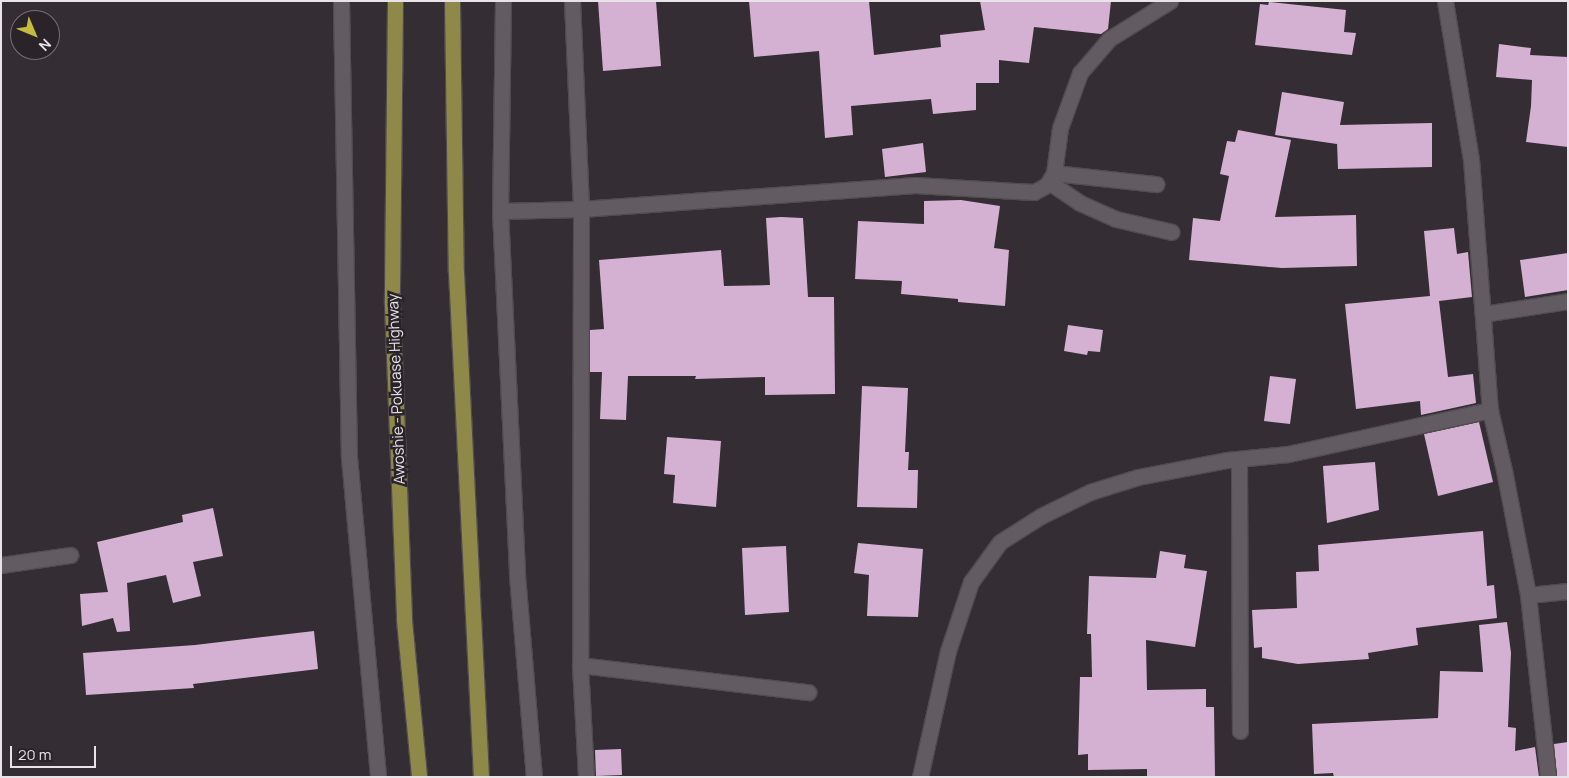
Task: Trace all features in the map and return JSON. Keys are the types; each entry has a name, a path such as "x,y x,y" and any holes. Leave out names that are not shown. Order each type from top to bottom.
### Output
{"main road":[{"name":"Awoshie - Pokuase Highway","path":"395,1 392,304 404,620 419,777"},
{"path":"452,1 455,253 481,777"}],"street":[{"path":"341,1 349,457 378,777"},
{"path":"503,1 500,210 517,575 534,777"},
{"path":"572,1 581,209 580,665 586,777"},
{"path":"1445,1 1471,159 1490,410 1504,470 1528,595 1548,777"},
{"path":"500,210 581,209 915,185 1034,192 1052,177 1060,128 1080,73 1109,40 1170,2"},
{"path":"1052,177 1156,184"},
{"path":"1052,177 1080,203 1116,219 1172,232"},
{"path":"1483,314 1568,301"},
{"path":"920,777 948,651 971,582 1000,542 1041,516 1090,492 1166,470 1288,454 1490,410"},
{"path":"1239,459 1240,731"},
{"path":"1,565 70,555"},
{"path":"1528,595 1568,591"},
{"path":"580,665 808,692"}],"building":[{"path":"598,1 656,1 661,66 603,71"},
{"path":"749,1 869,1 874,55 941,47 940,35 985,30 980,1 1111,1 1108,29 1101,34 1034,27 1029,63 999,60 999,83 976,83 976,110 933,114 931,99 851,106 853,135 825,138 819,51 754,57"},
{"path":"1269,2 1346,10 1344,32 1356,33 1352,55 1255,45 1260,4 1268,5"},
{"path":"1499,44 1531,48 1530,55 1568,57 1568,147 1526,142 1531,106 1532,80 1496,77"},
{"path":"1282,92 1344,102 1340,125 1432,123 1432,167 1338,169 1337,142 1337,144 1275,135"},
{"path":"1238,130 1291,140 1275,217 1356,215 1357,266 1282,268 1189,260 1193,218 1220,221 1229,176 1220,174 1227,141 1235,142"},
{"path":"923,143 926,172 885,177 882,149"},
{"path":"961,200 1000,206 994,248 1009,250 1005,306 958,302 958,299 901,294 902,281 855,279 858,221 924,224 924,201"},
{"path":"766,218 803,218 808,297 834,297 835,394 765,395 765,377 695,379 696,376 628,376 626,420 600,419 602,372 590,372 590,330 604,329 599,260 721,250 724,286 770,285"},
{"path":"1454,228 1457,254 1468,252 1472,297 1439,301 1448,377 1473,374 1476,403 1421,415 1420,401 1356,409 1345,304 1430,296 1424,231"},
{"path":"1568,253 1568,290 1525,297 1520,260"},
{"path":"1068,325 1103,330 1100,352 1088,351 1087,355 1064,351"},
{"path":"1270,376 1296,379 1290,424 1264,421"},
{"path":"862,386 908,388 905,452 909,452 908,470 918,470 917,508 857,507"},
{"path":"1479,422 1493,482 1438,496 1424,434"},
{"path":"667,437 721,441 716,507 673,503 675,475 664,474"},
{"path":"1375,462 1379,510 1327,523 1323,466"},
{"path":"213,508 223,556 193,562 201,596 173,603 166,575 127,583 130,631 117,632 113,618 82,626 80,594 108,592 97,542 183,522 182,515"},
{"path":"1483,531 1487,586 1494,585 1497,618 1416,628 1418,645 1368,653 1369,659 1298,664 1262,658 1262,647 1254,648 1252,610 1297,608 1296,572 1319,571 1318,545"},
{"path":"858,543 923,549 918,617 867,616 869,575 854,573"},
{"path":"786,546 789,612 745,615 742,548"},
{"path":"1160,551 1186,555 1184,568 1207,571 1195,647 1146,640 1147,690 1206,689 1206,707 1214,707 1215,777 1147,777 1147,769 1088,770 1088,754 1078,755 1080,677 1092,677 1091,634 1087,634 1089,576 1156,578"},
{"path":"1507,622 1511,653 1508,727 1516,728 1515,751 1535,747 1539,777 1334,777 1333,773 1314,774 1312,724 1438,718 1440,671 1483,672 1479,625"},
{"path":"314,631 318,669 193,684 194,688 86,695 83,653 195,645"},
{"path":"1568,742 1568,777 1557,777 1554,744"},
{"path":"621,749 622,775 596,776 595,750"}]}
